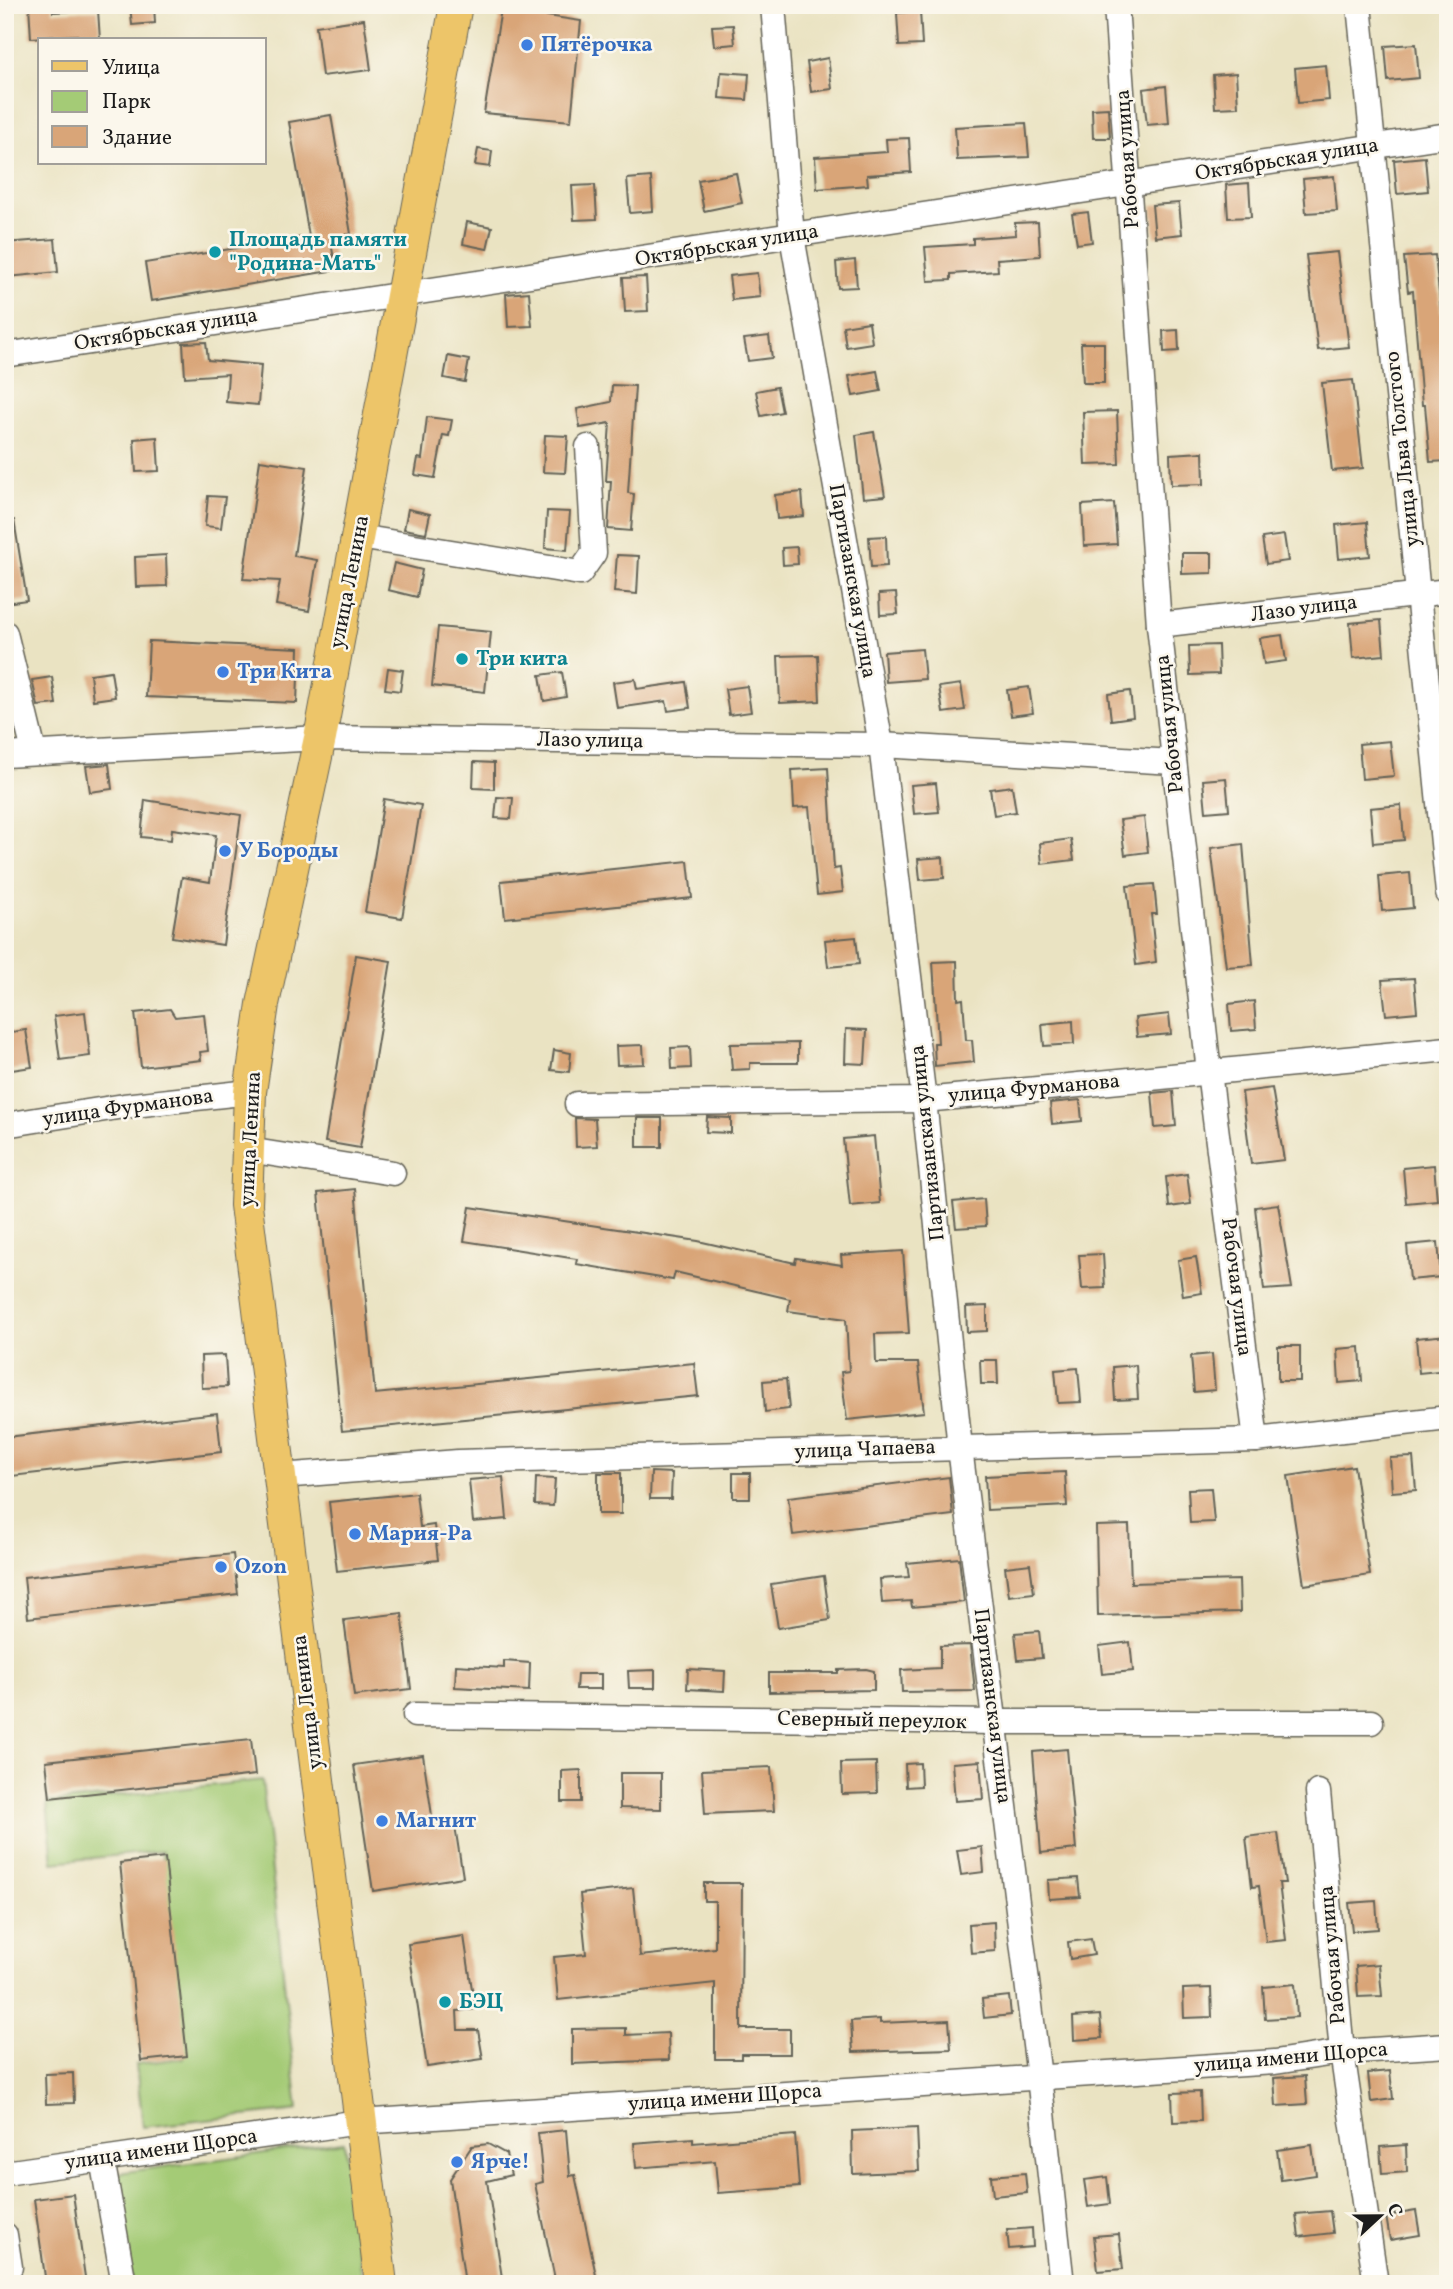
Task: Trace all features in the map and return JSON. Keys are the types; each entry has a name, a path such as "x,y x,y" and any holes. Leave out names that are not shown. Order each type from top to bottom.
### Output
{"main road":[{"name":"улица Ленина","path":"381,2284 246,1205 250,1092 263,1004 320,738 359,537 456,5"}],"street":[{"name":"Партизанская улица","path":"773,5 792,236 881,745 924,1100 960,1448 1039,2077 1062,2284"},
{"name":"Рабочая улица","path":"1116,5 1160,625 1209,1072 1256,1440"},
{"name":"улица Льва Толстого","path":"1359,5 1448,893"},
{"name":"Октябрьская улица","path":"5,355 1448,135"},
{"path":"359,537 580,573 594,553 588,447"},
{"name":"Лазо улица","path":"1160,625 1448,592"},
{"path":"5,633 34,752"},
{"name":"Лазо улица","path":"5,755 320,738 881,745 1174,762"},
{"name":"улица Фурманова","path":"578,1104 924,1100 1448,1049"},
{"name":"улица Фурманова","path":"5,1125 250,1092"},
{"path":"248,1150 393,1172"},
{"name":"улица Чапаева","path":"281,1476 457,1462 1256,1440 1448,1418"},
{"name":"Северный переулок","path":"415,1715 995,1722 1371,1722"},
{"name":"Рабочая улица","path":"1318,1792 1342,2052 1376,2284"},
{"name":"улица имени Щорса","path":"5,2173 359,2122 1275,2062 1342,2052 1448,2045"},
{"path":"102,2159 124,2284"},
{"path":"5,2235 9,2267 5,2267"}],"green space":[{"path":"262,1780 298,2110 143,2127 136,2064 184,2058 162,1851 53,1862 47,1803"},
{"path":"344,2142 363,2284 132,2284 117,2173"}],"building":[{"path":"29,5 53,5 53,12 98,10 100,38 77,38 77,35 31,38"},
{"path":"130,5 154,5 155,23 132,25"},
{"path":"501,9 581,21 571,121 484,113"},
{"path":"920,11 922,45 899,46 897,13"},
{"path":"364,19 371,70 322,76 316,26"},
{"path":"733,25 735,44 714,46 712,26"},
{"path":"1416,44 1419,78 1388,81 1385,46"},
{"path":"828,58 832,89 811,92 807,62"},
{"path":"1326,65 1329,100 1298,103 1295,68"},
{"path":"721,72 749,74 747,100 719,98"},
{"path":"1236,73 1238,107 1215,108 1213,75"},
{"path":"1166,86 1169,123 1147,125 1143,89"},
{"path":"1108,108 1110,138 1093,138 1092,109"},
{"path":"331,115 351,234 330,237 336,270 151,301 145,263 309,236 289,122"},
{"path":"1026,123 1029,157 957,160 955,127"},
{"path":"909,138 911,172 867,175 868,185 817,189 815,157 887,152 886,139"},
{"path":"478,149 492,151 490,167 475,165"},
{"path":"1425,157 1428,191 1397,194 1394,160"},
{"path":"736,173 742,203 704,211 698,180"},
{"path":"1334,176 1337,211 1306,213 1303,179"},
{"path":"651,177 653,211 630,213 627,179"},
{"path":"1249,183 1251,217 1228,218 1226,185"},
{"path":"595,185 597,219 574,220 572,186"},
{"path":"1179,203 1182,234 1155,237 1152,205"},
{"path":"1088,212 1092,242 1077,244 1072,214"},
{"path":"467,222 492,227 487,249 463,244"},
{"path":"1038,222 1040,256 997,259 998,271 951,274 951,280 928,281 925,247 973,244 973,238 1016,235 1015,223"},
{"path":"55,239 58,272 8,277 5,243"},
{"path":"1337,252 1349,347 1318,350 1306,255"},
{"path":"1435,255 1441,312 1446,312 1448,329 1448,461 1430,462 1425,405 1422,405 1413,291 1408,292 1404,257"},
{"path":"855,260 857,287 838,288 836,262"},
{"path":"757,273 760,297 732,300 729,276"},
{"path":"646,277 648,311 625,312 623,278"},
{"path":"529,292 532,326 508,327 506,294"},
{"path":"869,322 872,343 846,347 843,326"},
{"path":"1178,330 1179,351 1164,352 1163,331"},
{"path":"769,336 772,358 748,361 744,339"},
{"path":"206,342 208,360 261,365 258,405 226,402 228,374 185,377 183,343"},
{"path":"1081,343 1104,343 1104,383 1083,383"},
{"path":"448,356 469,360 465,382 444,378"},
{"path":"877,371 881,391 853,396 849,376"},
{"path":"1353,380 1363,468 1332,471 1322,383"},
{"path":"612,385 635,386 628,493 634,494 631,531 608,529 611,481 606,481 610,423 580,428 577,409 611,402"},
{"path":"777,387 782,412 761,416 756,391"},
{"path":"1117,411 1119,464 1085,465 1083,412"},
{"path":"427,417 452,420 449,436 443,435 435,478 415,475 418,458 422,459"},
{"path":"874,432 885,496 863,498 856,435"},
{"path":"545,435 568,436 565,473 543,472"},
{"path":"157,437 159,471 136,472 134,439"},
{"path":"1203,452 1204,484 1171,485 1170,454"},
{"path":"260,460 307,467 294,556 317,560 309,611 276,605 280,581 243,579"},
{"path":"802,492 804,516 777,519 775,495"},
{"path":"208,496 225,497 221,528 205,526"},
{"path":"1114,503 1117,544 1084,546 1082,505"},
{"path":"408,509 430,514 426,533 404,529"},
{"path":"547,511 570,512 567,550 545,548"},
{"path":"14,520 27,600 5,603 5,521"},
{"path":"1367,522 1370,556 1339,559 1336,525"},
{"path":"1284,535 1288,561 1266,564 1262,538"},
{"path":"886,536 887,566 871,567 869,537"},
{"path":"797,547 798,564 783,565 782,548"},
{"path":"1182,553 1212,553 1212,573 1182,574"},
{"path":"166,555 167,586 136,587 135,557"},
{"path":"617,555 639,556 637,594 614,592"},
{"path":"394,563 422,570 417,597 388,590"},
{"path":"896,593 898,614 880,615 879,594"},
{"path":"1381,620 1384,655 1353,658 1350,623"},
{"name":"Три кита","path":"438,627 491,632 485,692 432,686"},
{"path":"1282,635 1286,661 1264,664 1260,638"},
{"name":"Три Кита","path":"149,641 299,648 297,703 146,697"},
{"path":"1218,645 1219,674 1190,675 1189,646"},
{"path":"922,649 925,679 886,682 884,652"},
{"path":"818,655 820,701 780,703 778,656"},
{"path":"388,668 403,670 400,691 385,689"},
{"path":"111,671 115,697 93,700 90,674"},
{"path":"562,672 566,697 544,701 540,675"},
{"path":"52,677 56,704 38,706 32,680"},
{"path":"635,679 637,689 686,682 690,708 668,711 666,701 617,708 613,682"},
{"path":"961,684 965,710 943,713 939,687"},
{"path":"747,686 751,712 729,715 725,689"},
{"path":"1029,687 1033,713 1011,716 1007,690"},
{"path":"1130,691 1133,717 1111,720 1108,694"},
{"path":"1390,741 1394,776 1362,779 1359,744"},
{"path":"474,762 494,763 494,789 473,788"},
{"path":"109,764 112,789 90,792 86,766"},
{"path":"828,768 834,869 840,868 843,892 817,895 809,807 794,808 792,770"},
{"path":"1226,778 1229,810 1206,812 1203,780"},
{"path":"936,783 939,812 914,814 911,785"},
{"path":"1012,786 1016,812 994,815 990,789"},
{"path":"497,797 513,798 511,819 495,818"},
{"path":"384,799 421,805 402,918 365,912"},
{"path":"145,800 241,815 223,945 172,937 182,877 210,882 216,835 172,829 171,840 141,837"},
{"path":"1401,805 1404,840 1373,843 1370,808"},
{"path":"1144,817 1148,852 1125,855 1120,820"},
{"path":"1071,839 1074,860 1042,864 1040,843"},
{"path":"1243,844 1253,965 1226,967 1211,848"},
{"path":"943,857 944,878 920,880 918,859"},
{"path":"688,861 692,898 505,918 501,881"},
{"path":"1410,873 1413,908 1382,911 1379,876"},
{"path":"1154,884 1157,914 1151,914 1156,962 1136,965 1127,886"},
{"path":"856,937 859,964 828,967 825,940"},
{"path":"356,955 391,961 360,1148 325,1142"},
{"path":"957,961 958,1000 963,999 966,1040 972,1040 974,1062 935,1066 934,1043 938,1043 933,962"},
{"path":"1414,978 1417,1012 1386,1015 1382,980"},
{"path":"1254,1001 1256,1029 1231,1031 1229,1004"},
{"path":"170,1009 175,1017 204,1014 208,1051 200,1052 201,1060 141,1067 135,1013"},
{"path":"85,1012 90,1056 60,1060 54,1016"},
{"path":"1169,1014 1171,1034 1137,1037 1135,1018"},
{"path":"1073,1021 1074,1044 1044,1046 1042,1024"},
{"path":"846,1029 867,1030 865,1064 845,1063"},
{"path":"26,1030 32,1067 5,1071 5,1033"},
{"path":"798,1043 798,1063 750,1063 750,1069 732,1070 730,1044"},
{"path":"643,1045 644,1064 617,1065 616,1046"},
{"path":"690,1047 691,1068 672,1069 671,1048"},
{"path":"554,1050 571,1053 569,1072 551,1070"},
{"path":"1272,1088 1284,1160 1251,1164 1242,1092"},
{"path":"1173,1091 1176,1126 1155,1128 1152,1093"},
{"path":"1080,1100 1082,1121 1052,1124 1050,1103"},
{"path":"707,1117 731,1118 731,1133 706,1132"},
{"path":"575,1118 595,1119 597,1146 576,1147"},
{"path":"637,1118 662,1118 662,1147 637,1147"},
{"path":"874,1136 880,1203 850,1206 843,1139"},
{"path":"1434,1165 1437,1200 1406,1203 1403,1168"},
{"path":"1187,1174 1191,1204 1169,1207 1166,1177"},
{"path":"355,1189 375,1394 694,1363 698,1396 342,1431 318,1193"},
{"path":"984,1199 986,1226 956,1228 953,1202"},
{"path":"1278,1204 1292,1288 1264,1290 1255,1207"},
{"path":"470,1207 698,1241 795,1263 796,1258 842,1265 841,1255 903,1251 909,1333 875,1334 876,1363 918,1363 924,1412 847,1420 841,1372 849,1371 846,1319 788,1311 790,1299 675,1272 673,1280 576,1264 577,1259 464,1241"},
{"path":"1438,1242 1441,1277 1410,1280 1407,1245"},
{"path":"1103,1254 1105,1288 1082,1289 1079,1255"},
{"path":"1196,1257 1202,1293 1183,1296 1178,1260"},
{"path":"987,1306 987,1331 967,1332 966,1307"},
{"path":"1448,1335 1448,1370 1419,1373 1416,1338"},
{"path":"1278,1346 1300,1346 1300,1381 1278,1381"},
{"path":"1360,1347 1362,1381 1339,1383 1337,1349"},
{"path":"1212,1354 1215,1390 1194,1392 1191,1356"},
{"path":"225,1355 227,1387 202,1388 201,1356"},
{"path":"980,1360 997,1360 998,1384 981,1384"},
{"path":"1136,1365 1138,1399 1115,1400 1113,1367"},
{"path":"1078,1368 1081,1402 1058,1403 1055,1370"},
{"path":"786,1379 789,1409 765,1412 763,1381"},
{"path":"217,1413 221,1452 12,1476 7,1437"},
{"path":"1413,1457 1416,1490 1392,1492 1390,1458"},
{"path":"1354,1466 1370,1575 1304,1585 1288,1476"},
{"path":"651,1472 672,1473 671,1499 650,1499"},
{"path":"1065,1472 1067,1506 987,1510 985,1476"},
{"path":"598,1473 621,1473 621,1514 598,1514"},
{"path":"733,1473 750,1473 750,1498 733,1498"},
{"path":"503,1477 507,1519 473,1522 469,1480"},
{"path":"949,1477 953,1515 793,1535 788,1497"},
{"path":"536,1478 555,1479 553,1506 535,1505"},
{"path":"1211,1488 1214,1522 1190,1523 1188,1489"},
{"path":"416,1493 420,1527 434,1525 438,1560 337,1571 329,1502"},
{"path":"1129,1525 1131,1583 1239,1580 1240,1612 1098,1616 1096,1526"},
{"path":"233,1554 238,1594 28,1618 24,1577"},
{"path":"959,1558 964,1602 912,1607 911,1601 882,1603 880,1579 909,1577 907,1563"},
{"path":"1030,1564 1034,1593 1009,1596 1005,1567"},
{"path":"824,1576 830,1620 778,1628 771,1584"},
{"path":"402,1613 411,1689 354,1696 344,1620"},
{"path":"1039,1631 1042,1658 1018,1660 1015,1633"},
{"path":"1130,1642 1133,1671 1102,1674 1099,1646"},
{"path":"970,1645 975,1691 902,1692 901,1670 940,1668 940,1646"},
{"path":"504,1661 530,1663 529,1691 455,1687 456,1665 504,1668"},
{"path":"688,1669 725,1671 724,1691 687,1689"},
{"path":"655,1670 655,1688 629,1688 628,1671"},
{"path":"838,1670 874,1671 874,1690 769,1692 769,1673 838,1673"},
{"path":"577,1674 601,1674 601,1689 576,1689"},
{"path":"251,1739 255,1775 50,1798 46,1761"},
{"path":"1067,1749 1076,1849 1041,1853 1033,1752"},
{"path":"423,1755 434,1829 455,1826 463,1877 373,1891 354,1765"},
{"path":"980,1761 983,1799 955,1801 952,1763"},
{"path":"876,1762 877,1793 842,1794 841,1763"},
{"path":"920,1763 921,1786 906,1787 905,1764"},
{"path":"771,1767 774,1811 705,1814 702,1770"},
{"path":"581,1770 581,1802 562,1802 562,1771"},
{"path":"620,1773 661,1773 661,1809 620,1808"},
{"path":"1278,1833 1285,1883 1279,1883 1286,1940 1266,1942 1259,1886 1252,1887 1246,1837"},
{"path":"982,1847 984,1872 961,1875 957,1850"},
{"path":"165,1858 187,2056 141,2061 120,1863"},
{"path":"1078,1878 1080,1897 1049,1899 1048,1880"},
{"path":"704,1883 742,1883 741,2029 790,2029 790,2054 741,2054 741,2059 715,2059 715,1983 558,2000 554,1957 586,1954 580,1894 633,1888 640,1956 715,1948 715,1901 704,1901"},
{"path":"1376,1901 1378,1929 1352,1931 1349,1903"},
{"path":"994,1922 995,1951 971,1953 969,1924"},
{"name":"БЭЦ","path":"464,1936 475,2009 457,2011 458,2030 478,2030 483,2059 427,2067 408,1944"},
{"path":"1091,1939 1094,1955 1070,1959 1068,1942"},
{"path":"1379,1964 1382,1996 1358,1997 1356,1966"},
{"path":"1295,1984 1297,2017 1265,2019 1263,1987"},
{"path":"1211,1988 1212,2017 1184,2018 1183,1989"},
{"path":"1009,1996 1011,2015 984,2018 982,1999"},
{"path":"1100,2015 1102,2038 1074,2040 1073,2017"},
{"path":"880,2019 880,2023 949,2020 951,2049 853,2052 851,2021"},
{"path":"626,2028 626,2035 668,2033 669,2060 572,2064 572,2029"},
{"path":"1390,2071 1393,2099 1371,2102 1368,2073"},
{"path":"73,2073 74,2103 46,2104 45,2074"},
{"path":"1305,2076 1307,2104 1276,2106 1274,2078"},
{"path":"1200,2092 1201,2121 1173,2122 1172,2093"},
{"path":"917,2128 919,2171 853,2174 852,2131"},
{"path":"566,2130 570,2176 575,2175 597,2280 579,2284 556,2284 535,2184 543,2182 538,2133"},
{"path":"795,2135 799,2187 718,2193 715,2161 636,2168 634,2143 693,2138 693,2143"},
{"path":"488,2144 506,2154 511,2175 487,2181 503,2284 465,2284 450,2179 472,2146"},
{"path":"1312,2145 1316,2175 1281,2180 1277,2150"},
{"path":"1406,2145 1407,2172 1382,2174 1380,2147"},
{"path":"1025,2173 1027,2193 993,2196 991,2176"},
{"path":"1107,2177 1110,2204 1088,2207 1084,2180"},
{"path":"73,2194 86,2284 46,2284 34,2199"},
{"path":"1330,2211 1333,2233 1299,2237 1296,2214"},
{"path":"1416,2211 1420,2235 1390,2240 1386,2216"},
{"path":"1032,2228 1033,2247 1009,2249 1007,2230"},
{"path":"1119,2234 1123,2269 1098,2271 1094,2236"}],"place":[{"name":"Пятёрочка","path":"527,45"},
{"name":"Площадь памяти \"Родина-Мать\"","path":"215,252"},
{"name":"Три кита","path":"462,659"},
{"name":"Три Кита","path":"223,672"},
{"name":"У Бороды","path":"225,851"},
{"name":"Мария-Ра","path":"355,1534"},
{"name":"Ozon","path":"221,1567"},
{"name":"Магнит","path":"382,1821"},
{"name":"БЭЦ","path":"445,2002"},
{"name":"Ярче!","path":"457,2162"}]}
